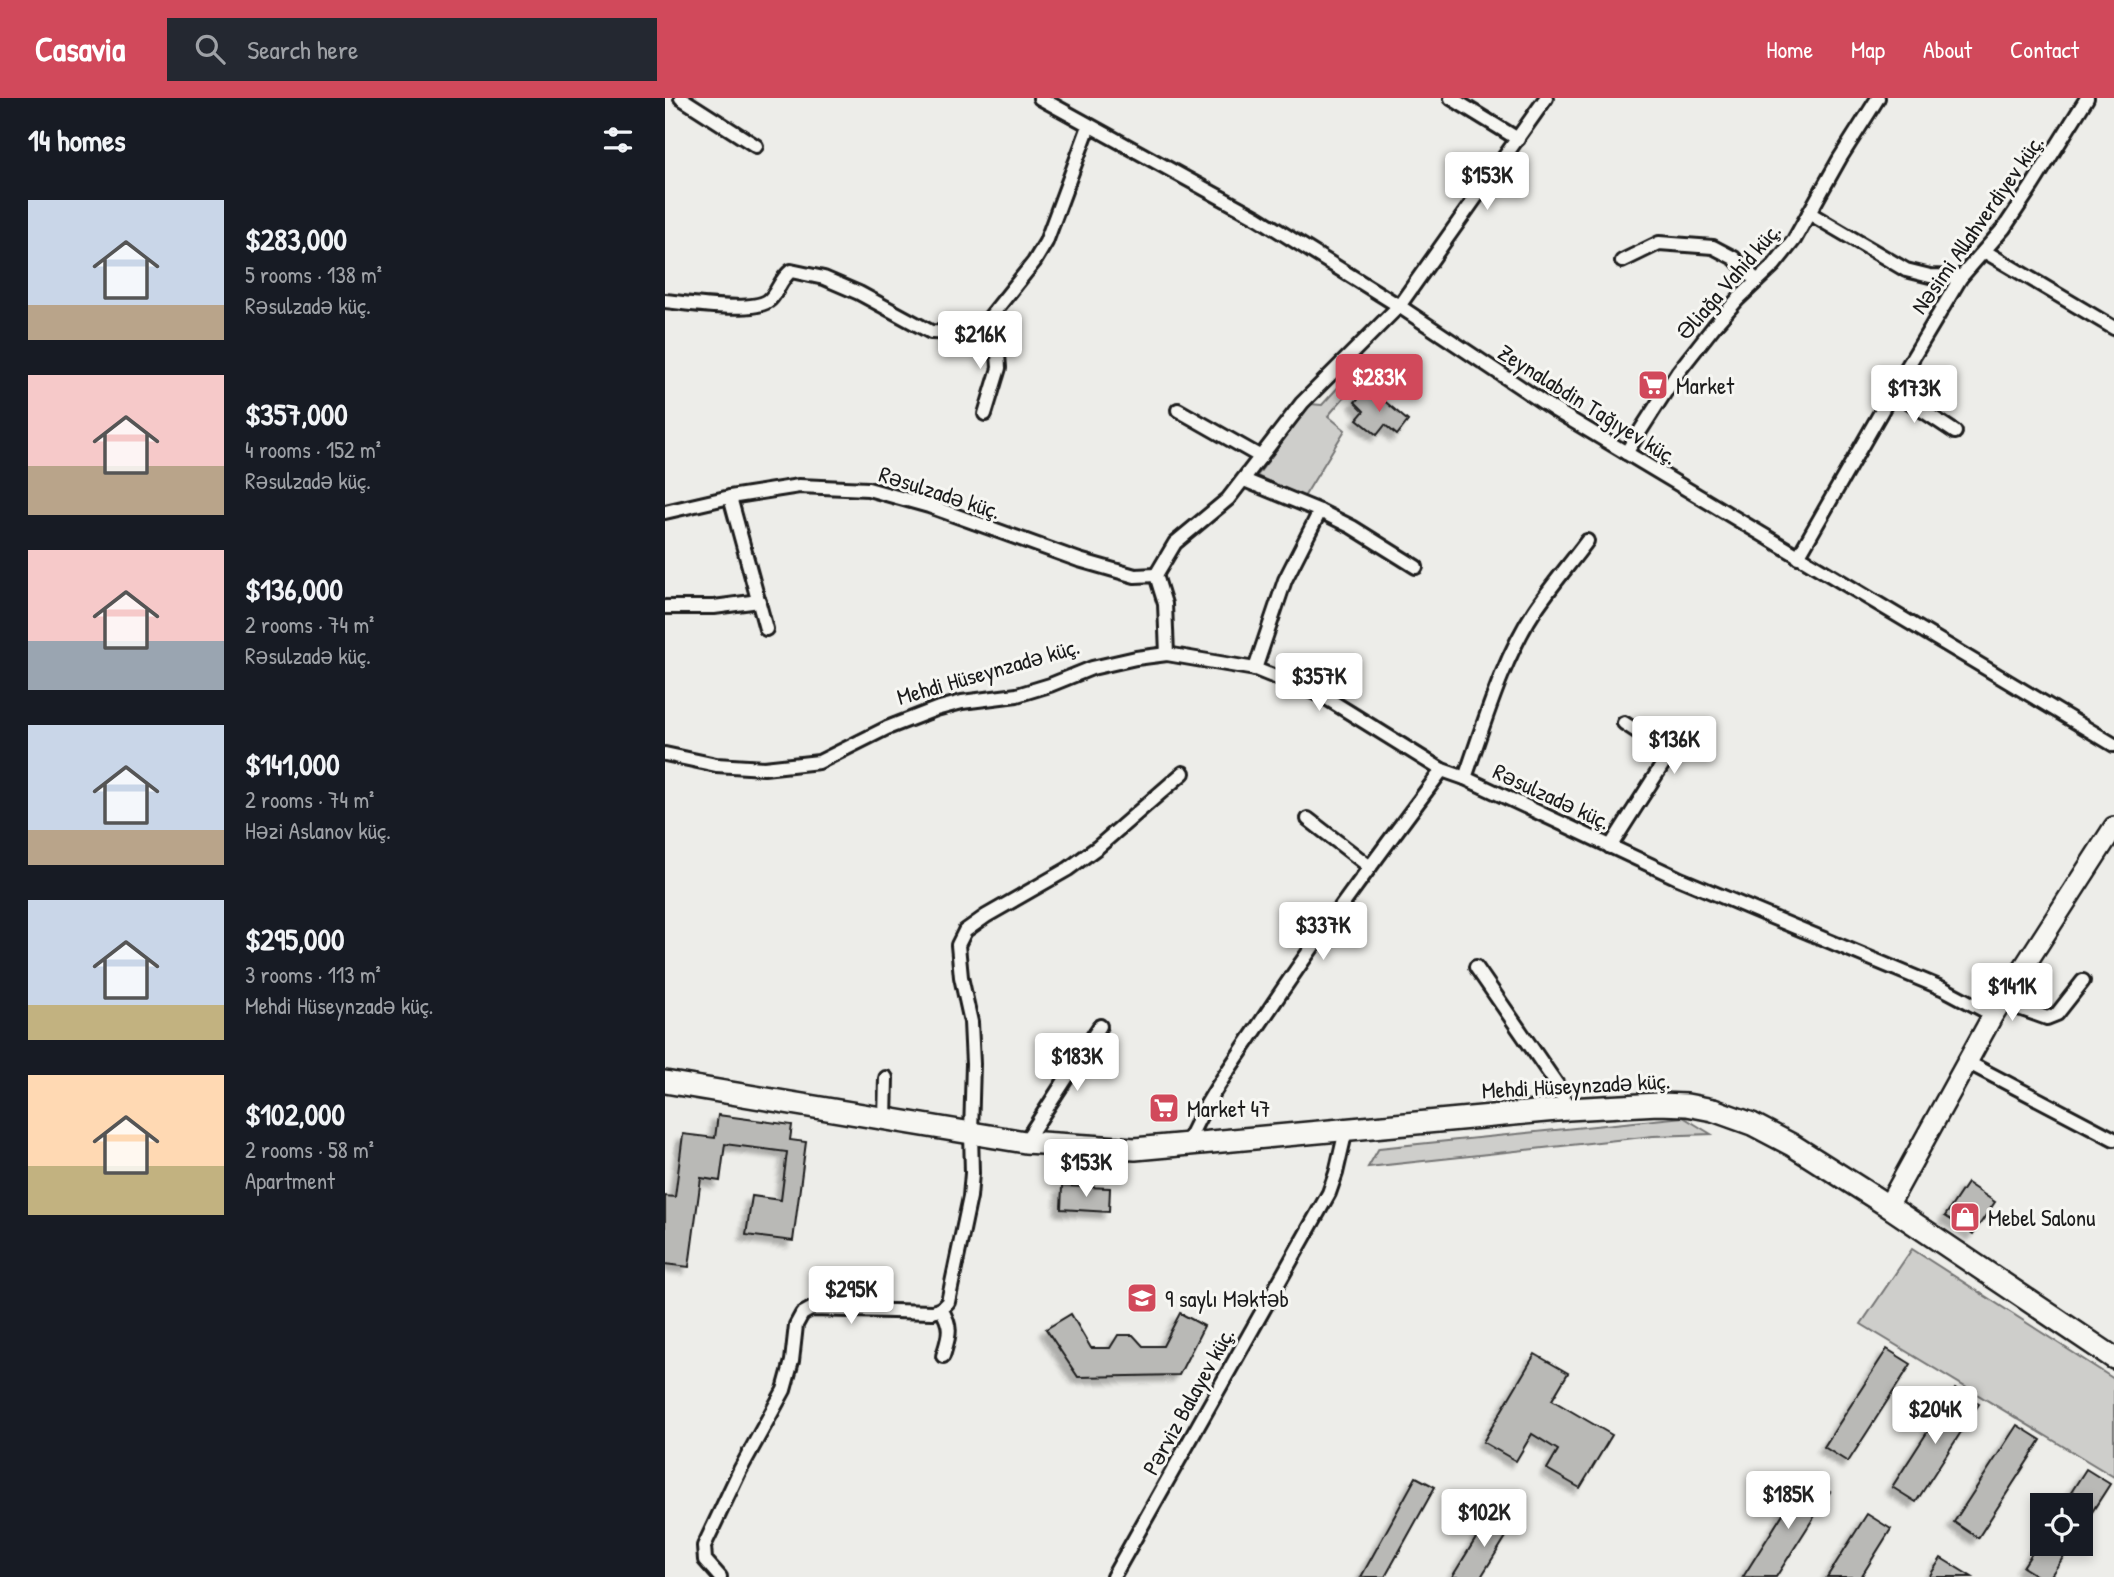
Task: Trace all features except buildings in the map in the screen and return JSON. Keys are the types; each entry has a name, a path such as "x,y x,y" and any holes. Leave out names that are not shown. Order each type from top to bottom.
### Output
{"main road":[{"path":"1888,1206 1998,1009 2114,827"},
{"name":"Mehdi Hüseynzadə küç.","path":"665,1082 1025,1142 1105,1149 1186,1146 1568,1109 1687,1105 1713,1110 1752,1124 1792,1145 2114,1358"}],"street":[{"path":"681,98 756,146"},
{"name":"Zeynalabdin Tağıyev küç.","path":"1040,98 1249,212 1626,453 2114,745"},
{"path":"1451,98 1518,139"},
{"path":"1167,654 1165,604 1156,575 1175,543 1228,499 1303,403 1399,306 1546,98"},
{"name":"Əliağa Vahid küç.","path":"1626,453 1678,372 1715,325 1774,265 1794,240 1840,158 1878,98"},
{"name":"Nəsimi Allahverdiyev küç.","path":"1798,557 1961,277 2004,228 2087,98"},
{"path":"665,300 745,307 759,305 770,300 783,277 791,271 824,278 859,293 931,332 964,333 982,327 1034,262 1046,242 1089,126"},
{"path":"1809,213 1906,270 1930,276 1961,277"},
{"path":"1622,261 1659,243 1713,247 1734,258 1757,281"},
{"path":"1985,251 2114,328"},
{"path":"982,327 998,354 999,368 985,414"},
{"path":"1893,391 1955,432"},
{"path":"1178,410 1261,457"},
{"path":"1244,480 1352,527 1416,567"},
{"name":"Rəsulzadə küç.","path":"665,512 799,486 868,489 929,506 1079,560 1135,576 1156,575"},
{"path":"730,498 766,629"},
{"path":"1255,670 1285,580 1319,511"},
{"path":"1465,778 1492,701 1517,643 1534,610 1587,541"},
{"path":"665,607 714,607 759,601"},
{"name":"Rəsulzadə küç.","path":"1167,654 1255,670 1323,696 1442,770 1465,778 1678,878 1998,1009 2047,1018 2057,1014 2083,981"},
{"name":"Mehdi Hüseynzadə küç.","path":"665,754 716,765 764,768 819,762 887,728 936,709 962,702 1017,695 1092,668 1167,654"},
{"path":"1610,846 1666,759 1664,750 1624,723"},
{"path":"1186,1146 1197,1120 1243,1048 1442,770"},
{"path":"720,1577 705,1560 704,1546 740,1470 784,1390 792,1361 796,1325 802,1314 811,1308 933,1312 948,1302 970,1197 972,1173 971,1022 961,977 958,946 965,931 986,916 1069,869 1184,773"},
{"path":"1308,819 1370,867"},
{"path":"1476,967 1558,1086 1568,1109"},
{"path":"1025,1142 1100,1026"},
{"path":"1967,1062 2114,1139"},
{"path":"885,1119 886,1078"},
{"name":"Pərviz Balayev küç.","path":"1113,1577 1329,1194 1346,1130"},
{"path":"941,1309 948,1320 950,1332 943,1356"}],"shaded area":[{"path":"1352,372 1359,380 1328,416 1345,430 1304,497 1257,476 1310,404 1322,405"},
{"path":"1683,1117 1711,1134 1653,1136 1368,1167 1379,1148"},
{"path":"1912,1249 2114,1379 2114,1477 1861,1324"}],"place":[{"name":"Market","path":"1653,385"},
{"name":"Market 47","path":"1164,1108"},
{"name":"Mebel Salonu","path":"1965,1217"},
{"name":"9 saylı Məktəb","path":"1142,1298"}]}
